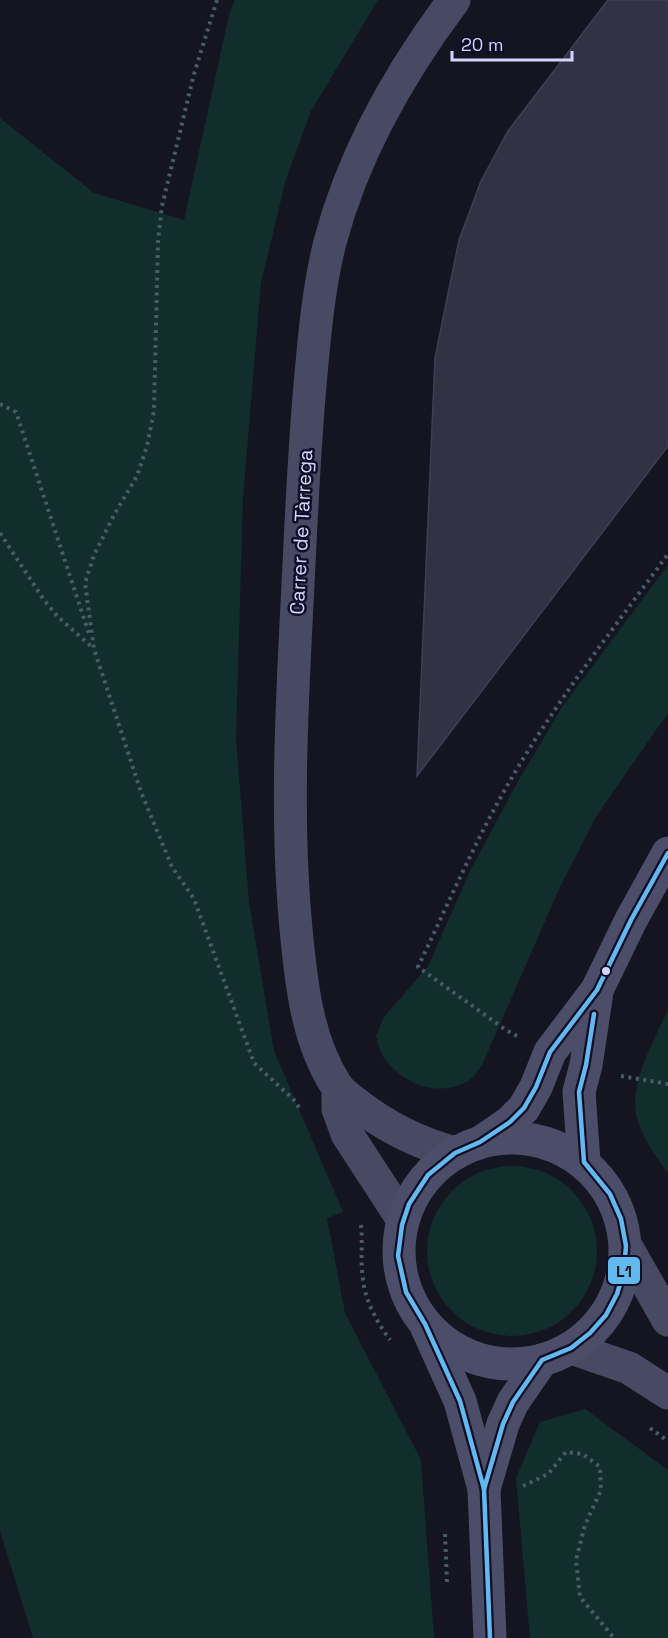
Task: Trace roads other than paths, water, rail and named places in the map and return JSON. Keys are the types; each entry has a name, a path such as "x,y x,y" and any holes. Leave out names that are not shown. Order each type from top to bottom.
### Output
{"street":[{"name":"Carrer de Tàrrega","path":"454,0 404,74 360,160 331,240 322,278 305,439 291,732 291,880 307,1014 324,1064 338,1089 401,1133 429,1146 468,1148"},
{"path":"490,1638 484,1490 460,1401 425,1324 406,1292 401,1275 399,1247 403,1220 417,1189 441,1163 510,1122 524,1108 536,1087 550,1052 597,990 631,920 668,853"},
{"path":"584,1162 579,1092 586,1065 597,990"},
{"name":"Carrer de Tàrrega","path":"338,1089 338,1109 347,1134 403,1220"},
{"path":"425,1324 441,1339 478,1359 521,1364 557,1354 590,1334 606,1315 617,1294 624,1271 626,1246 621,1219 610,1194 584,1162 565,1150 527,1139 504,1138 468,1148"},
{"path":"626,1246 668,1320"},
{"path":"557,1354 628,1368 668,1393"},
{"path":"484,1490 503,1424 513,1402 557,1354"}]}
